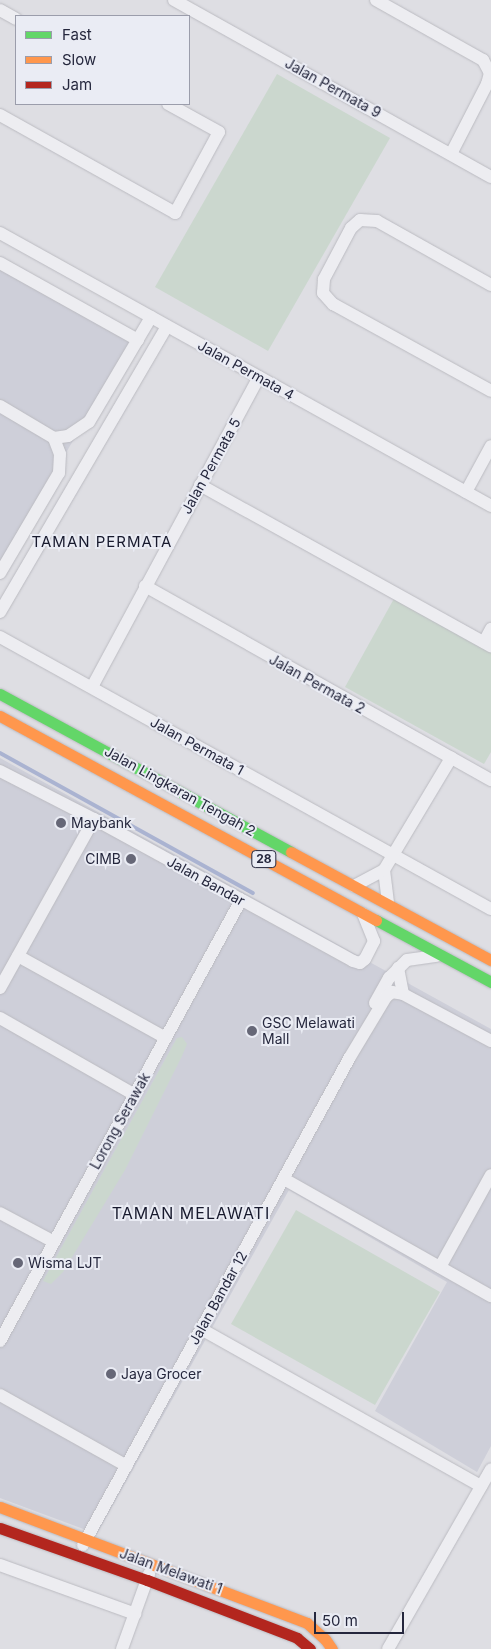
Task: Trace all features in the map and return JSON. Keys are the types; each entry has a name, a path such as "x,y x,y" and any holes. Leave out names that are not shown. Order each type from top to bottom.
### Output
{"main road":[{"path":"14,688 54,723"},
{"name":"Jalan Lingkaran Tengah 2","path":"0,694 491,960"},
{"name":"Jalan Lingkaran Tengah 2","path":"0,716 491,982"},
{"name":"Jalan Melawati 1","path":"0,1507 307,1623 325,1639 332,1649"},
{"name":"Jalan Melawati 1","path":"0,1528 147,1580 297,1638 310,1649"}],"street":[{"name":"Jalan Permata 9","path":"174,0 491,177"},
{"path":"376,0 483,60 490,73 487,84 451,154"},
{"path":"0,10 15,18"},
{"path":"0,115 175,213 220,132 170,105"},
{"path":"491,285 377,221 360,220 351,228 324,279 323,293 333,304 491,391"},
{"name":"Jalan Permata 4","path":"0,233 491,506"},
{"path":"0,263 138,340"},
{"path":"0,406 54,438 66,437 89,422 151,317"},
{"path":"0,612 167,326"},
{"name":"Jalan Permata 5","path":"92,687 145,586 260,377"},
{"path":"0,573 59,473 60,454 54,438"},
{"path":"466,492 491,446"},
{"path":"200,485 487,644 491,629"},
{"name":"Jalan Permata 2","path":"145,586 491,780"},
{"name":"Jalan Permata 1","path":"0,637 491,909"},
{"path":"354,886 384,870 451,758"},
{"name":"Jalan Bandar","path":"0,771 94,819 353,962 360,962 370,953 374,941 362,912"},
{"path":"0,988 94,819"},
{"path":"384,870 388,904"},
{"name":"Lorong Serawak","path":"0,1341 241,900"},
{"path":"350,1057 358,1032 389,978 398,968 407,960 442,955"},
{"path":"18,956 166,1038"},
{"path":"398,968 398,993"},
{"path":"350,1057 386,998 398,993 491,1041"},
{"path":"0,1018 135,1095"},
{"name":"Jalan Bandar 12","path":"78,1556 350,1057"},
{"path":"440,1267 491,1175"},
{"path":"284,1179 491,1296"},
{"path":"0,1213 54,1242"},
{"path":"201,1329 481,1486"},
{"path":"0,1395 127,1466"},
{"path":"388,1649 491,1469"},
{"path":"122,1649 153,1564"},
{"path":"0,1565 135,1614"}],"shaded area":[{"path":"277,74 390,138 268,351 155,287"},
{"path":"0,269 131,342 0,565"},
{"path":"396,595 491,648 491,752 484,764 345,687"},
{"path":"0,758 491,1029 491,1446 477,1472 375,1411 447,1282 289,1190 97,1534 0,1498"},
{"path":"182,1037 187,1044 182,1056 125,1170 63,1272 51,1284 43,1281 177,1038"},
{"path":"296,1210 440,1292 375,1405 231,1324"}],"waterway":[{"path":"0,753 253,893"}],"traffic: fast":[{"path":"0,694 291,852"},
{"path":"376,920 491,982"}],"traffic: slow":[{"path":"0,716 376,920"},
{"path":"291,852 491,960"},
{"path":"0,1507 307,1623 325,1639 332,1649"}],"traffic: jam":[{"path":"0,1528 147,1580 297,1638 310,1649"}],"place":[{"name":"Maybank","path":"61,823"},
{"name":"CIMB","path":"131,859"},
{"name":"GSC Melawati Mall","path":"252,1031"},
{"name":"Wisma LJT","path":"18,1263"},
{"name":"Jaya Grocer","path":"111,1374"}],"district":[{"name":"TAMAN PERMATA","path":"102,542"},
{"name":"TAMAN MELAWATI","path":"191,1213"}]}
